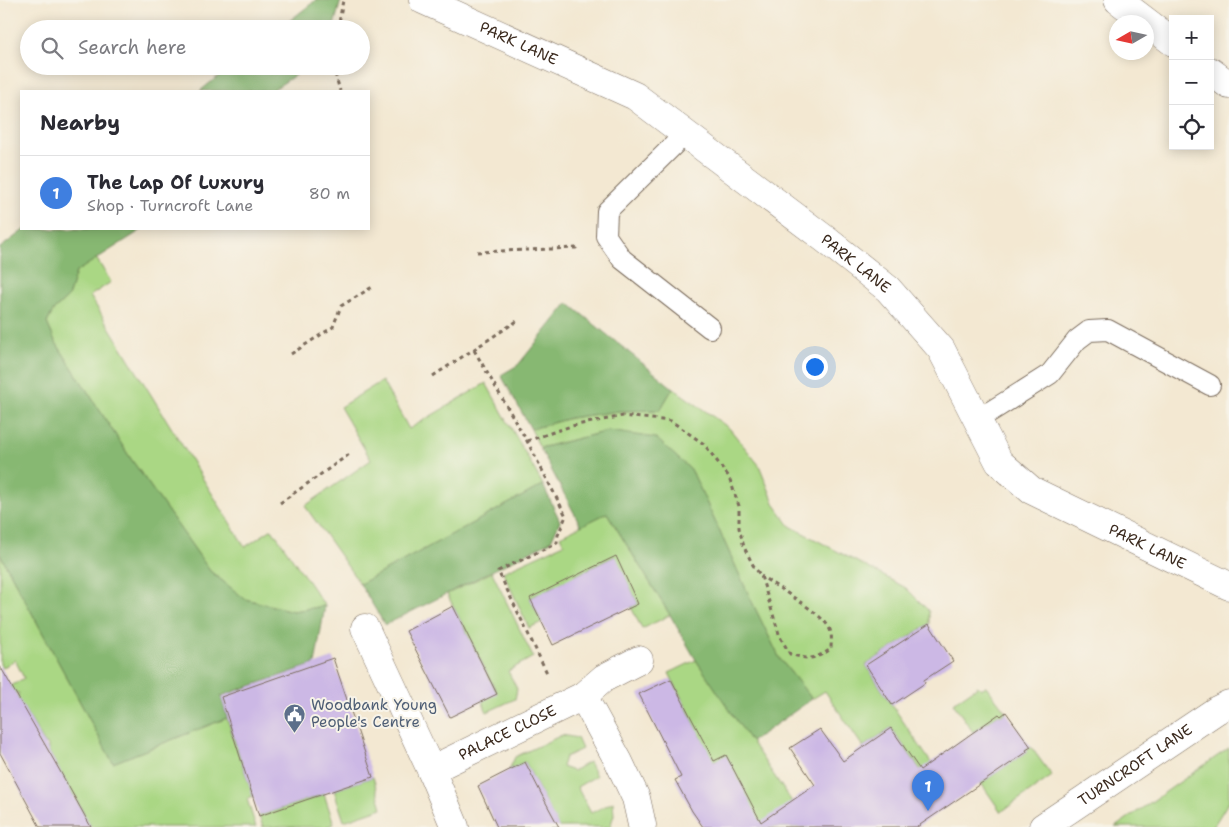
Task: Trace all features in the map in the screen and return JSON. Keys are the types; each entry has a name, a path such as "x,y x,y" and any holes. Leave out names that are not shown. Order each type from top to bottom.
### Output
{"street":[{"name":"PARK LANE","path":"423,0 635,96 825,239 888,289 941,349 999,462 1031,490 1229,586"},
{"path":"1118,0 1169,39"},
{"path":"1214,74 1229,85"},
{"path":"365,628 431,770 455,827"},
{"name":"PALACE CLOSE","path":"431,770 583,696 604,678 638,660"},
{"path":"583,696 619,762 636,798 642,825"},
{"name":"TURNCROFT LANE","path":"1042,827 1217,710 1229,704"}],"lane":[{"path":"685,134 607,212 606,236 622,259 710,328"},
{"path":"977,420 1050,374 1077,340 1089,331 1108,330 1210,385"}],"path":[{"path":"340,20 343,0"},
{"path":"336,75 340,90"},
{"path":"477,252 576,248 607,212"},
{"path":"292,354 333,327 341,306 374,286"},
{"path":"433,376 517,321"},
{"path":"474,350 527,441 566,516 558,535 557,543 498,571 550,677"},
{"path":"527,441 571,426 623,416 672,421 704,444 729,477 739,506 739,528 744,547 761,576 780,636 790,654 802,658 817,658 831,649 832,636 828,625 815,612 761,576"},
{"path":"280,503 351,453"}],"green space":[{"path":"316,0 341,0 335,20 290,20"},
{"path":"220,75 295,75 273,90 201,90"},
{"path":"24,230 141,230 76,272 68,297 53,311 47,323 55,341 131,459 210,571 245,599 293,611 325,606 315,664 221,696 227,718 113,763 0,554 0,248"},
{"path":"96,258 111,282 90,296 245,547 272,529 325,606 293,611 245,599 210,571 131,459 55,341 47,323 53,311 68,297 76,272"},
{"path":"568,303 673,388 660,410 619,411 570,418 531,429 501,375 518,365"},
{"path":"382,381 409,429 486,383 543,485 360,584 305,506 371,460 340,407"},
{"path":"673,388 729,428 759,465 775,505 790,526 906,588 929,611 929,624 866,665 955,798 945,804 891,728 863,747 825,691 812,699 780,659 692,471 656,439 608,431 540,448 531,429 570,418 619,411 660,410"},
{"path":"608,431 656,438 692,471 780,659 812,699 751,742 696,660 607,513 581,526 540,448"},
{"path":"543,485 560,521 551,541 385,625 360,584"},
{"path":"607,513 670,615 642,629 631,607 638,604 615,556 530,598 542,622 529,628 503,572 564,544 560,536"},
{"path":"0,554 113,763 227,718 253,796 247,799 256,827 91,827 77,801 77,797 73,795 48,750 48,745 45,744 17,697 19,693 15,693 11,686 24,678 15,660 2,668 0,664"},
{"path":"492,572 533,657 508,671 517,689 515,699 487,712 482,701 497,693 447,594"},
{"path":"696,660 809,827 758,827 726,756 713,761 669,673"},
{"path":"978,686 981,689 986,686 1006,712 1001,716 999,714 973,732 953,703"},
{"path":"562,735 577,738 582,749 565,757 562,767 573,771 589,762 596,776 577,787 591,813 613,802 614,815 610,827 558,827 525,762 509,770 515,757"},
{"path":"1031,747 1052,776 1001,812 981,783 1027,752 1026,750"},
{"path":"1229,748 1229,801 1213,827 1115,827"},
{"path":"373,777 382,808 344,821 334,790"},
{"path":"324,794 334,824 325,827 263,827 259,816"}],"building":[{"path":"616,556 638,604 553,645 530,598"},
{"path":"453,606 497,694 450,717 406,631"},
{"path":"929,624 953,661 924,680 925,683 892,705 866,665"},
{"name":"Woodbank Young People's Centre","path":"333,658 373,777 259,816 221,697"},
{"path":"0,666 91,827 40,827 0,753"},
{"path":"671,679 714,761 726,755 761,822 815,785 790,748 820,729 843,761 891,728 920,770 999,714 1001,716 1006,712 1031,747 1026,750 1027,752 917,827 703,827 675,780 681,777 639,694"},
{"path":"525,762 559,827 497,827 478,786"}],"place":[{"name":"Woodbank Young People's Centre","path":"295,733"},
{"name":"The Lap Of Luxury","path":"928,811"}]}
